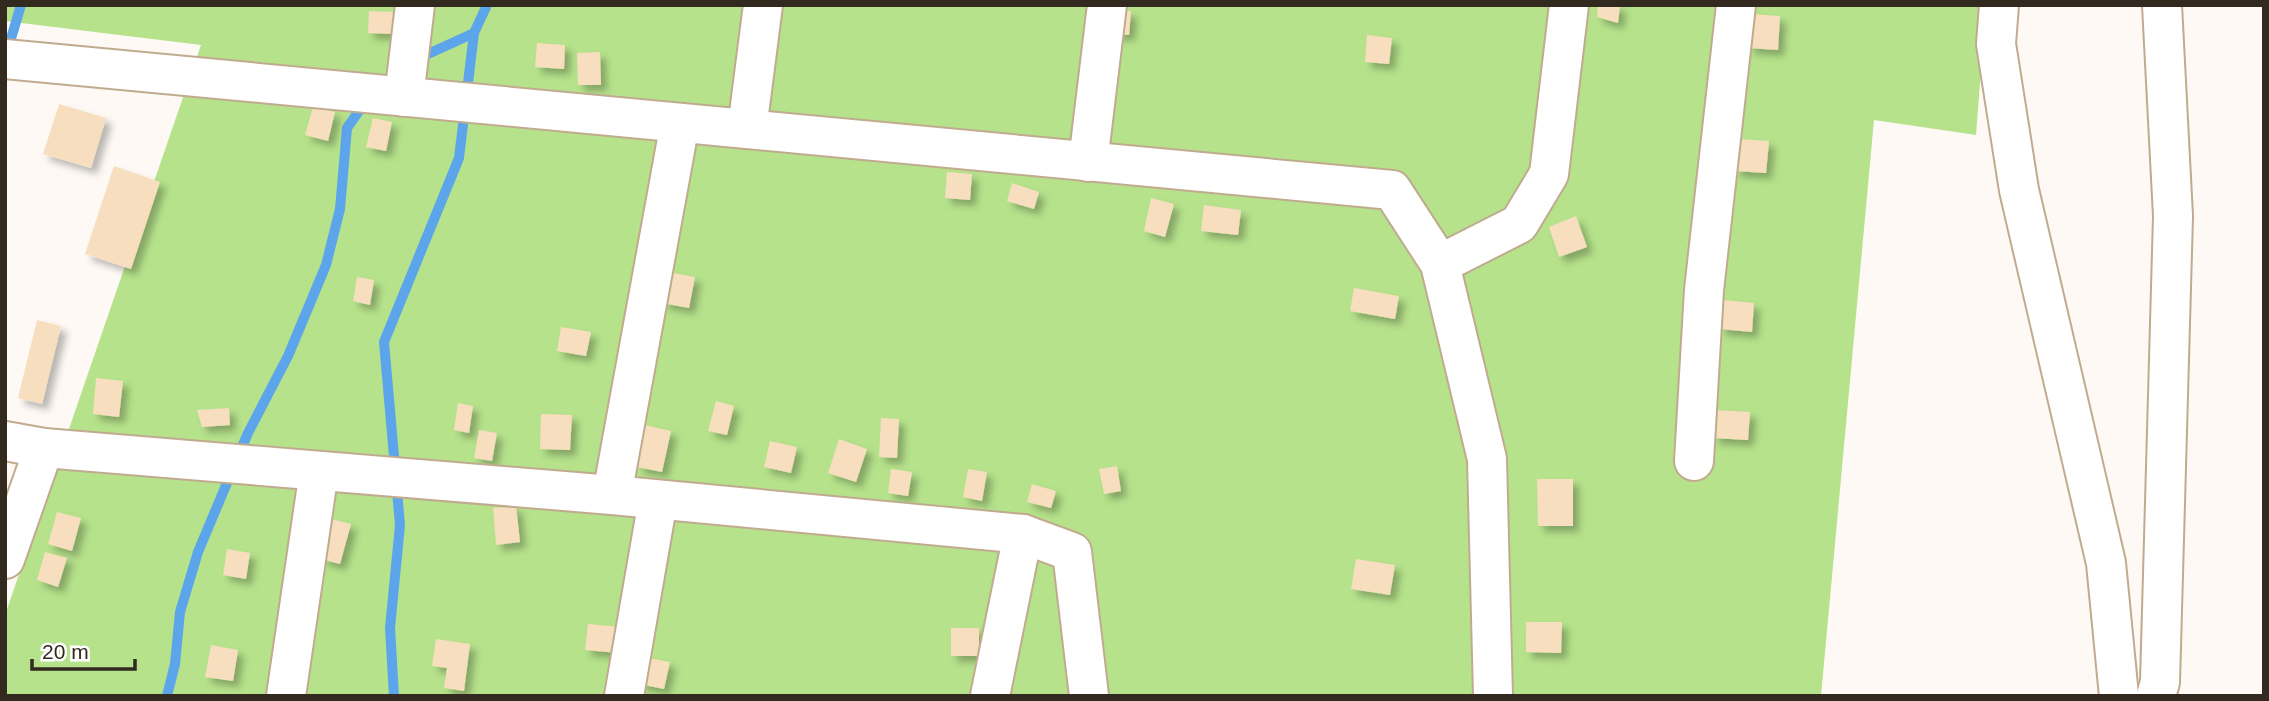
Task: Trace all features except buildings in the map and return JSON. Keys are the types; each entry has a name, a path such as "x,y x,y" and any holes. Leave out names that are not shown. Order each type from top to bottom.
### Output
{"street":[{"path":"404,97 415,5"},
{"path":"747,129 763,5"},
{"path":"1088,162 1107,5"},
{"path":"1440,264 1519,224 1549,174 1569,5"},
{"path":"1693,461 1704,289 1736,5"},
{"path":"1999,5 1996,44 2019,190 2106,563 2119,696"},
{"path":"2156,696 2160,682 2173,216 2162,5"},
{"path":"5,59 1392,190 1440,264 1487,459 1493,696"},
{"path":"612,495 680,123"},
{"path":"5,440 44,448 612,495 1023,534 1072,552 1089,696"},
{"path":"5,559 44,448"},
{"path":"286,696 319,471"},
{"path":"624,696 657,500"},
{"path":"990,696 1023,534"}],"green space":[{"path":"5,5 1986,5 1976,135 1874,120 1821,696 5,696 5,615 201,45 5,21"}],"waterway":[{"path":"7,52 21,5"},
{"path":"394,696 390,628 400,525 384,342 459,158 474,33 487,5"},
{"path":"417,59 474,33"},
{"path":"238,456 288,356 326,265 340,209 347,128 366,101"},
{"path":"167,696 175,664 180,612 198,552 232,471"}]}
